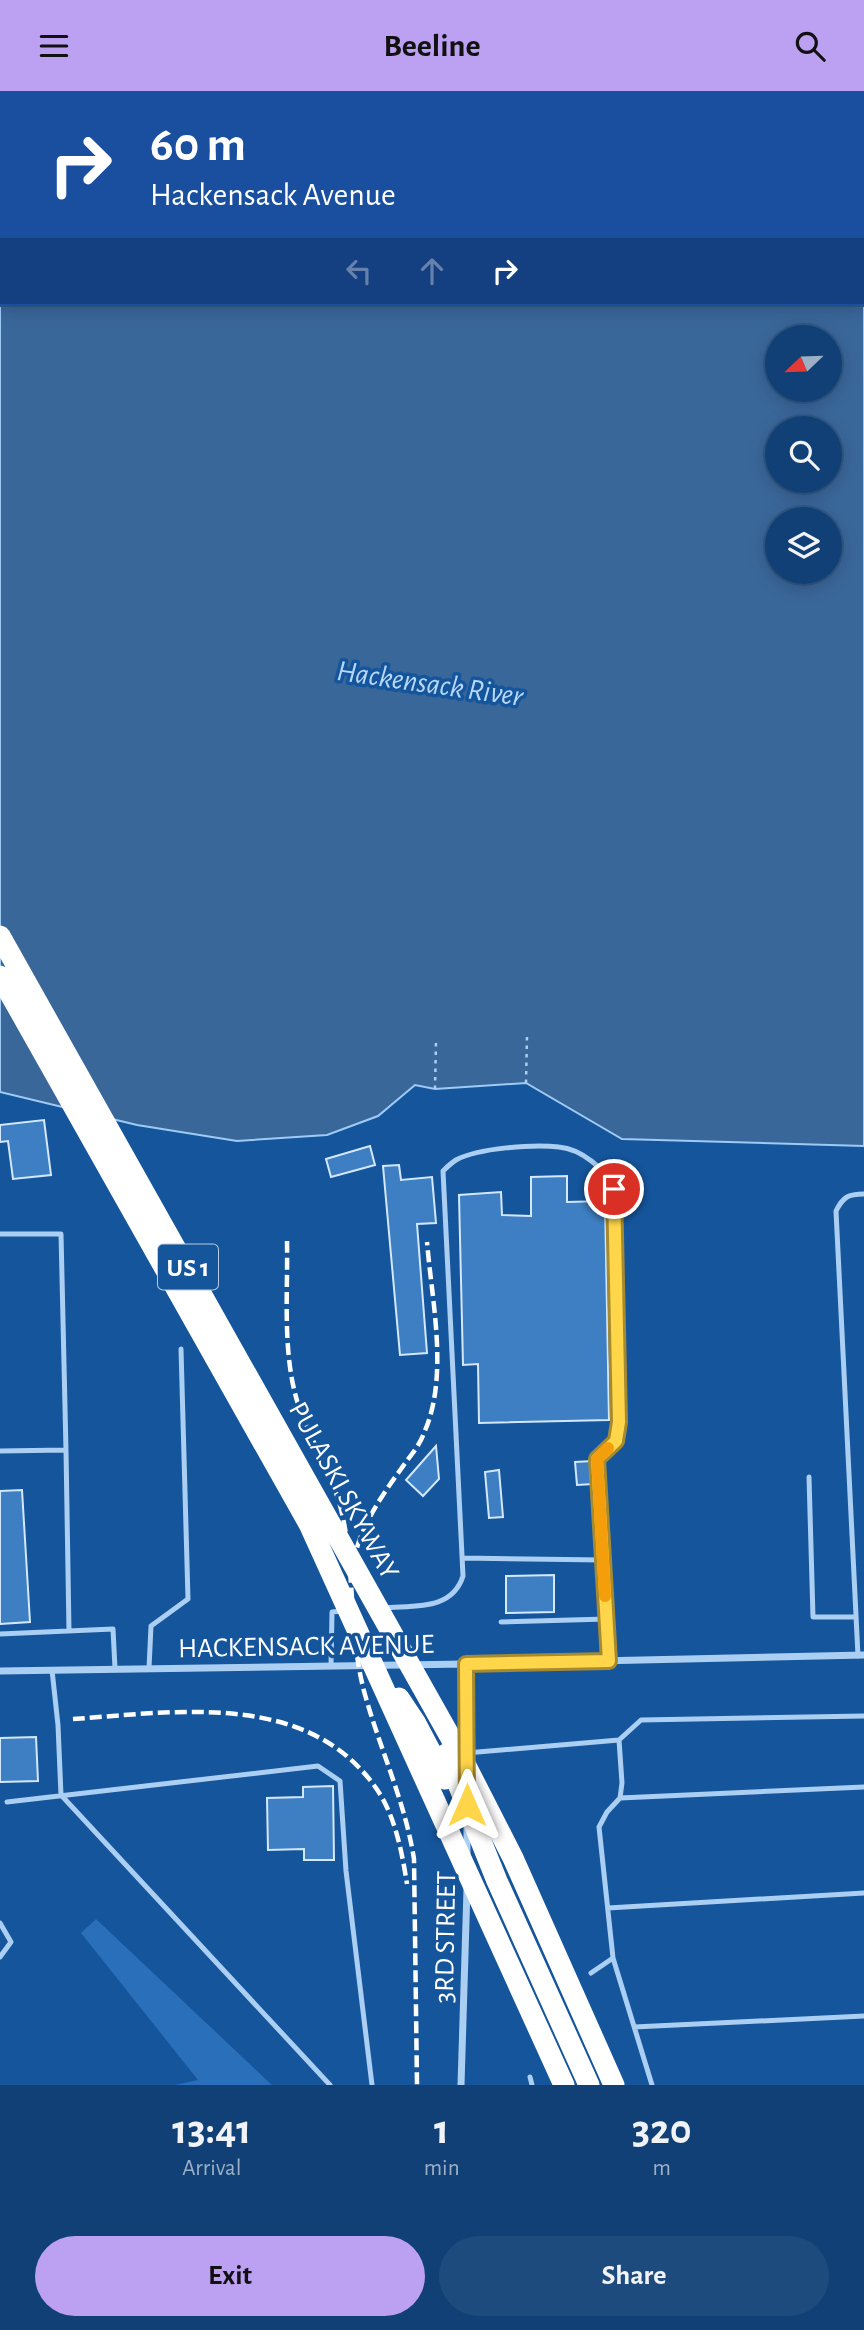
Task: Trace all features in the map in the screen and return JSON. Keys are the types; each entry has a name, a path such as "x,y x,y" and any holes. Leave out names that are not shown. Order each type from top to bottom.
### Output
{"highway":[{"name":"PULASKI SKYWAY","path":"0,936 370,1604 486,1804 614,2085"},
{"name":"PULASKI SKYWAY","path":"0,976 309,1524 564,2085"},
{"path":"370,1604 450,1762 497,1881 589,2085"},
{"path":"361,1639 415,1722 497,1881"}],"street":[{"name":"HACKENSACK AVENUE","path":"0,1671 861,1656"},
{"name":"3RD STREET","path":"461,2085 467,1882 466,1664"}],"lane":[{"path":"370,1604 439,1603 458,1589 463,1576 443,1171 456,1160 497,1149 561,1147 597,1165 610,1178 614,1189 619,1422 616,1441 597,1459 609,1661"},
{"path":"861,1656 856,1617 836,1211 841,1201 849,1194 864,1194"},
{"path":"0,1234 61,1234 69,1631"},
{"path":"149,1668 151,1626 188,1598 181,1349"},
{"path":"0,1451 66,1450"},
{"path":"809,1477 813,1617 856,1617"},
{"path":"462,1558 603,1560"},
{"path":"331,1666 332,1612 352,1610"},
{"path":"500,1622 607,1619"},
{"path":"0,1633 113,1629 115,1668"},
{"path":"52,1670 61,1795 330,2085"},
{"path":"466,1753 619,1740 641,1720 864,1716"},
{"path":"619,1740 622,1783 620,1798 607,1812 599,1827 613,1958 652,2085"},
{"path":"7,1802 318,1766 340,1781 346,1871 372,2085"},
{"path":"620,1798 864,1787"},
{"path":"608,1907 864,1893"},
{"path":"0,1923 11,1942 0,1957"},
{"path":"591,1973 613,1958"},
{"path":"634,2027 864,2016"},
{"path":"530,2077 533,2085"}],"path":[{"path":"526,1083 527,1036"},
{"path":"435,1089 436,1042"}],"shaded area":[{"path":"96,1919 272,2085 175,2085 198,2080 81,1933"}],"water":[{"name":"Hackensack River","path":"0,305 864,305 864,1146 622,1139 526,1083 435,1089 415,1085 378,1116 327,1135 237,1141 137,1125 0,1092"}],"building":[{"path":"44,1120 51,1175 13,1179 8,1141 0,1142 0,1125"},
{"path":"370,1146 375,1165 331,1177 326,1159"},
{"path":"399,1165 401,1180 432,1177 436,1223 417,1224 427,1353 400,1355 383,1166"},
{"path":"567,1176 567,1202 605,1201 609,1420 479,1423 478,1364 463,1365 459,1195 501,1192 502,1215 531,1216 531,1177"},
{"path":"436,1446 439,1479 423,1496 406,1480"},
{"path":"592,1461 593,1484 577,1485 575,1462"},
{"path":"499,1470 503,1517 489,1518 485,1472"},
{"path":"22,1490 30,1622 0,1624 0,1491"},
{"path":"554,1575 554,1612 506,1613 506,1576"},
{"path":"36,1737 38,1781 0,1782 0,1738"},
{"path":"333,1786 334,1860 304,1860 304,1849 268,1850 267,1798 303,1797 303,1787"}],"railway":[{"path":"287,1241 287,1323 293,1385 303,1418 329,1474 343,1518 359,1670 370,1712 405,1816 414,1859 417,2085"},
{"path":"353,1564 360,1538 371,1514 419,1443 432,1411 436,1388 437,1339 427,1242"},
{"path":"73,1719 154,1713 237,1714 277,1721 314,1735 347,1757 383,1799 393,1822 407,1884"}],"slow traffic":[{"path":"605,1596 597,1459 608,1448"}],"route":[{"path":"467,1805 466,1664 609,1661 597,1459 616,1441 619,1422 614,1189"}]}
